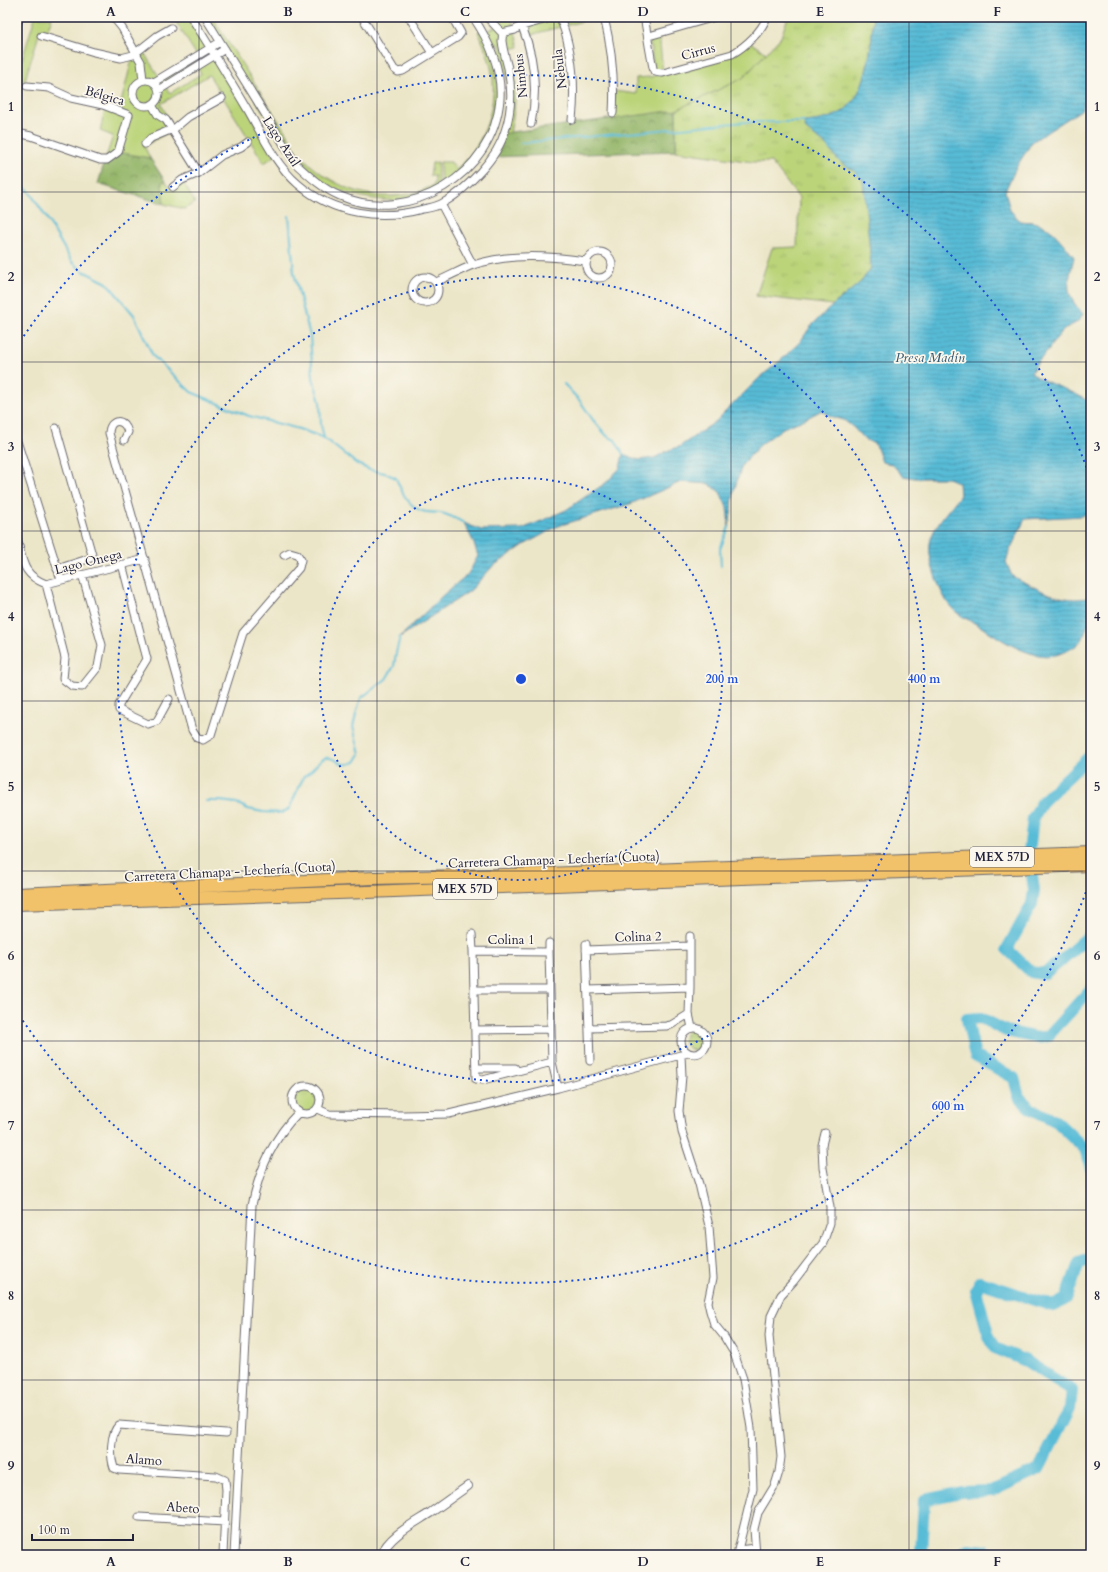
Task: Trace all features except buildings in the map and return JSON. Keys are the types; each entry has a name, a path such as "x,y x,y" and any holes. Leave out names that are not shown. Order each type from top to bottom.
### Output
{"highway":[{"name":"Carretera Chamapa - Lechería (Cuota)","path":"17,904 383,892 912,866 1091,853"},
{"name":"Carretera Chamapa - Lechería (Cuota)","path":"17,894 374,878 912,866 1091,865"}],"street":[{"path":"17,23 19,17"},
{"path":"113,17 141,62 143,80 154,82 220,42"},
{"name":"Lago Azúl","path":"191,17 286,172 298,184 316,197 336,207 358,213 378,216 408,214 440,204 462,189 487,164 497,149 505,131 511,95 510,79 502,41 502,30"},
{"name":"Lago Azúl","path":"205,17 296,164 308,176 322,186 346,198 359,202 379,204 405,203 431,195 441,190 460,176 485,146 494,126 500,100 500,81 490,45 474,17"},
{"path":"362,17 394,69 398,72 403,71 458,37 461,33 452,17"},
{"path":"409,17 432,54"},
{"path":"487,17 502,30"},
{"path":"485,34 490,28 502,30 520,27 554,17"},
{"name":"Nebula","path":"560,17 573,63 574,95 572,120"},
{"path":"604,17 613,72 612,113"},
{"name":"Cirrus","path":"644,17 649,36 652,66 658,73 664,73 732,54 742,48 764,24 767,17"},
{"name":"Cirrus","path":"649,36 715,17"},
{"name":"Nimbus","path":"520,27 530,50 535,79 536,94 531,124"},
{"path":"41,36 94,52 121,58 133,55 157,36 171,28"},
{"path":"490,45 497,45 502,41"},
{"path":"159,90 225,49"},
{"name":"Bélgica","path":"143,80 134,87 132,93 134,100 139,105 147,107 152,105"},
{"path":"154,82 159,90 157,100 152,105 158,115 166,120 199,173"},
{"name":"Bélgica","path":"17,133 31,136 100,160 107,160 118,152 129,114 103,105 71,98 49,88 27,86"},
{"path":"145,144 151,138 172,130 188,117 222,98"},
{"path":"129,114 139,105"},
{"path":"173,187 182,180 199,173 222,156 248,142"},
{"path":"440,204 447,199 446,193 441,190"},
{"path":"431,195 429,200 440,204 473,266"},
{"path":"436,282 473,266 503,258 518,256 554,257 586,261"},
{"path":"124,440 128,432 126,426 122,422 118,421 113,423 109,427 109,433 192,730 197,738 203,740 210,735 214,727 243,633 299,568 301,560 297,554 290,552 284,555"},
{"path":"56,428 92,555 91,558 57,569"},
{"path":"17,441 61,580"},
{"name":"Lago Onega","path":"17,538 28,573 35,580 46,584 145,559"},
{"path":"122,564 147,659 118,705 119,710 148,724 156,721 169,699"},
{"path":"46,584 65,658 63,679 72,686 82,687 98,667 102,645 82,574"},
{"name":"Colina 1","path":"472,934 475,990 476,1083 525,1068 552,1062"},
{"path":"689,1030 690,936"},
{"name":"Colina 1","path":"548,943 552,1062 558,1088"},
{"name":"Colina 2","path":"590,1060 586,947 690,946"},
{"name":"Colina 1","path":"473,951 549,952"},
{"path":"588,990 690,987"},
{"path":"475,990 549,990"},
{"path":"589,1028 666,1026 689,1014"},
{"path":"677,1021 689,1030"},
{"path":"475,1030 550,1029"},
{"path":"318,1109 329,1114 449,1114 558,1088 685,1054 698,1053 704,1049 706,1043 704,1033 698,1029 689,1030 682,1036 681,1043 685,1054 679,1110 682,1132 699,1184 709,1226 713,1278 708,1302 710,1311 714,1324 734,1352 743,1379 751,1428 753,1488 738,1552 756,1551 754,1529 758,1513 775,1485 779,1472 781,1457 769,1336 771,1316 780,1295 793,1282 823,1243 830,1223 830,1207 823,1168 822,1145 825,1133"},
{"name":"Colina 1","path":"476,1068 525,1068"},
{"path":"304,1086 312,1087 319,1093 321,1101 318,1109 312,1114 305,1115 298,1112 293,1106 292,1097 296,1090 304,1086"},
{"path":"234,1555 252,1205 256,1185 277,1138 287,1123 298,1112"},
{"name":"Alamo","path":"223,1555 226,1484 222,1477 119,1470 114,1468 112,1462 113,1433 119,1425 226,1433"},
{"path":"381,1555 384,1549 393,1540 468,1486"},
{"name":"Abeto","path":"140,1516 225,1522"}],"green space":[{"path":"35,17 52,17 47,32 40,31 17,106 17,76"},
{"path":"173,17 187,17 210,48 197,56"},
{"path":"205,17 212,17 294,145 286,149"},
{"path":"487,17 511,17 519,47 510,49 516,91 510,133 504,133 511,95 499,44 490,45 496,70 498,90 496,112 493,121 482,145 470,163 441,187 440,162 451,162 456,170 473,152 485,129 489,117 492,104 493,79 491,67 478,32 481,30 485,35 487,31 495,27"},
{"path":"554,17 598,17 526,36 522,26"},
{"path":"788,17 873,17 868,66 860,90 854,100 843,112 838,115 804,123 806,130 823,142 839,161 853,170 863,180 871,268 861,282 833,305 756,296 772,248 797,247 799,198 771,162 753,162 676,151 676,110 743,78 781,37"},
{"path":"659,34 663,73 724,57 748,41 766,53 743,78 676,110 612,119 614,91 636,94 636,78 662,74 654,70 649,36"},
{"path":"141,48 160,78 192,59 197,67 215,55 275,156 264,163 209,75 161,104 174,129 144,146 150,158 118,152 105,160 113,136 100,131 106,106 119,111 133,55","holes":["197,67 201,74 170,93 165,86"]},
{"path":"676,110 676,151 492,157 504,133"},
{"path":"294,147 307,162 322,174 339,184 358,192 396,196 415,193 434,185 435,176 430,176 432,163 438,162 438,188 416,197 403,200 372,199 351,194 331,187 314,175 291,149"},
{"path":"118,152 150,158 165,181 162,182 164,204 98,184 105,160"},
{"path":"182,180 195,203 184,209 164,204 162,182 165,181 169,186 173,187"},
{"path":"695,1028 703,1031 706,1039 703,1047 695,1050 687,1047 684,1039 687,1031"},
{"path":"306,1090 314,1093 317,1101 314,1109 306,1112 298,1109 295,1101 298,1093"}],"water":[{"name":"Presa Madín","path":"873,17 1091,17 1091,88 1081,110 1032,142 1017,166 1005,191 1010,210 1020,221 1034,222 1048,228 1058,237 1074,257 1069,288 1072,300 1083,314 1076,323 1059,335 1031,373 1077,395 1091,404 1091,511 1082,516 1025,519 1009,552 1006,562 1012,576 1040,590 1070,599 1091,597 1091,622 1082,640 1069,650 1056,655 1045,656 1034,654 1002,640 953,610 938,585 930,558 930,543 935,529 960,495 959,483 948,478 915,478 903,476 892,464 882,462 876,445 863,438 844,420 830,416 822,410 783,428 760,445 742,465 734,491 729,527 727,507 720,492 709,484 681,482 630,504 558,526 524,545 492,567 470,591 400,637 443,595 468,574 478,556 473,541 464,523 481,530 522,529 566,510 607,482 620,468 623,454 639,460 654,458 669,450 679,447 715,422 758,379 800,342 811,326 833,305 861,282 871,268 863,180 853,170 839,161 823,142 806,130 804,122 832,117 847,108 854,100 860,90 868,66"}],"waterway":[{"path":"521,143 745,122 804,122"},
{"path":"17,183 29,191 72,262 83,271 107,283 134,315 153,356 191,392 249,416 299,429 324,438 357,464 370,470 385,473 396,478 406,498 417,509 424,512 444,514 464,523"},
{"path":"289,216 294,273 310,336 313,378 320,402 321,425 324,438"},
{"path":"564,384 580,401 593,420 607,436 615,440 623,454"},
{"path":"721,566 720,549 729,527"},
{"path":"206,801 236,803 248,809 281,813 289,809 304,776 322,759 330,758 345,764 355,762 360,754 353,727 361,698 386,679 394,666 400,637"},
{"path":"1091,755 1043,801 1033,818 1029,852 1034,890 1032,904 1007,949 1031,972 1043,974 1056,965 1091,934"},
{"path":"1091,989 1048,1036 1038,1038 1006,1031 981,1018 967,1019 975,1056 1014,1078 1019,1097 1030,1108 1057,1122 1085,1149 1091,1168"},
{"path":"922,1555 924,1500 962,1492 992,1491 1039,1469 1070,1408 1072,1390 1026,1361 995,1348 988,1334 976,1290 980,1282 1053,1306 1066,1299 1079,1263 1091,1259"},
{"path":"959,1555 968,1549 986,1551 991,1555"}]}
